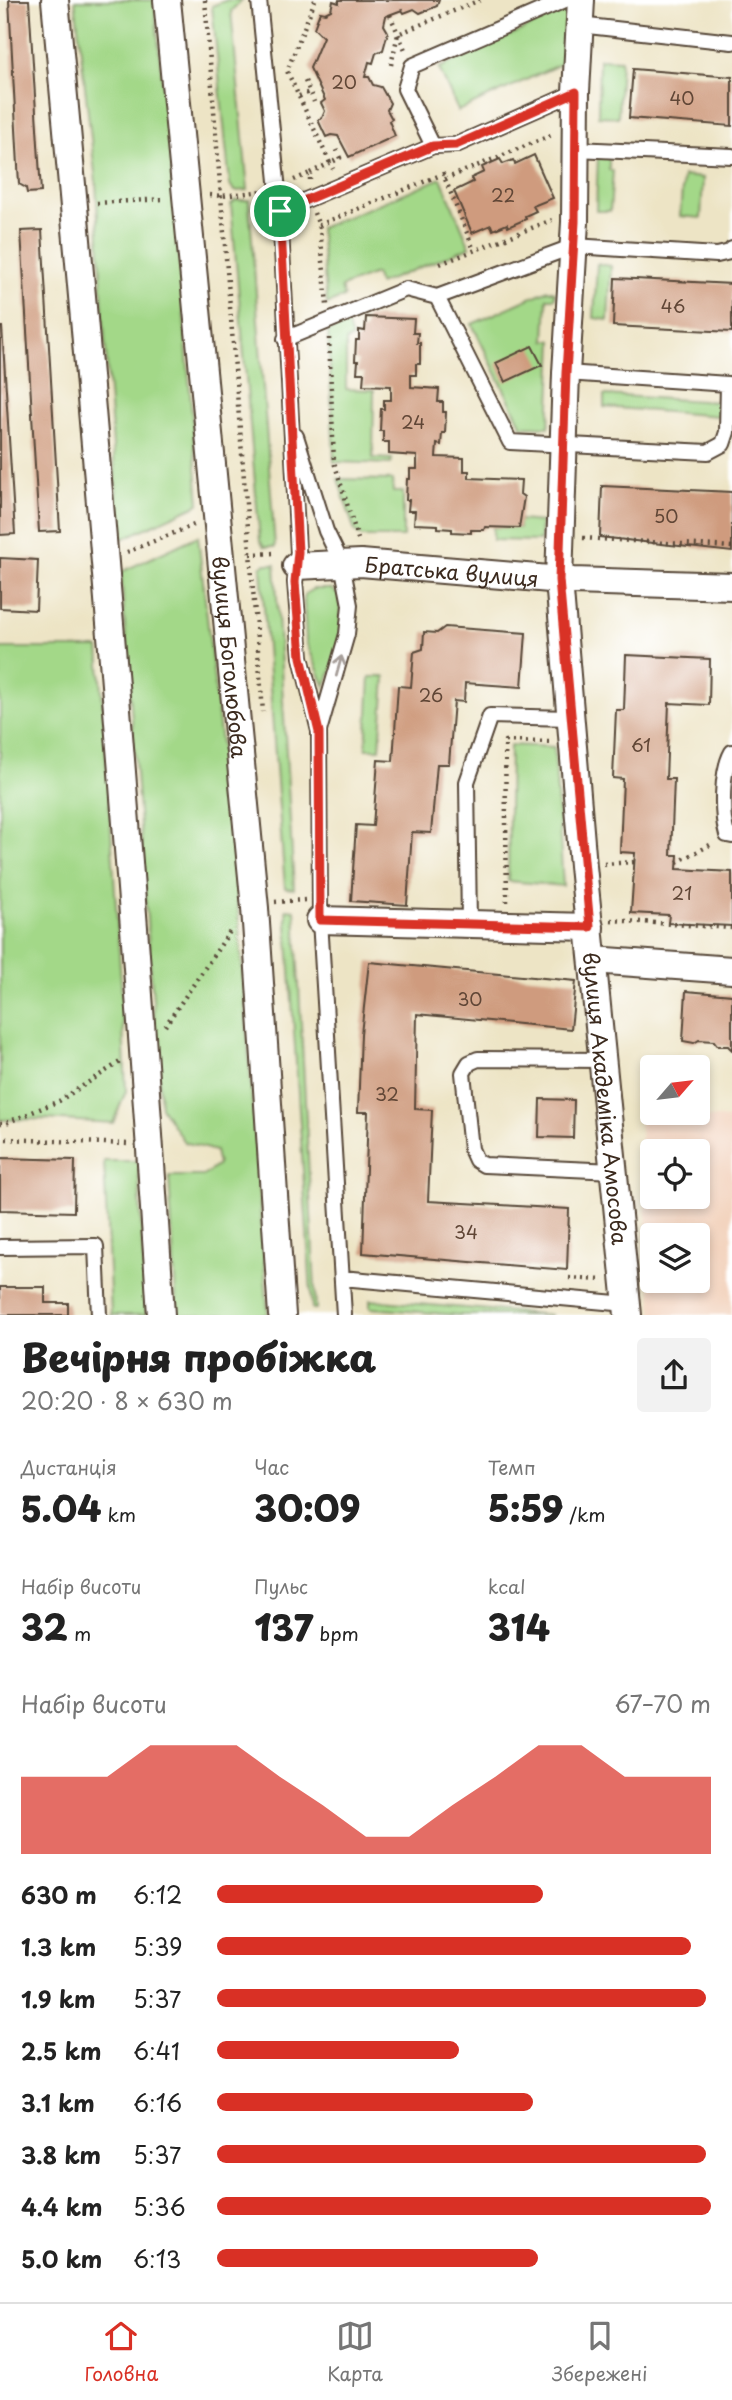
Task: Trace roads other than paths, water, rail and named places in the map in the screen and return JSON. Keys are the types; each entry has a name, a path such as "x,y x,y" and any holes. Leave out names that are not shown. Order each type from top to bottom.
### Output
{"street":[{"path":"55,0 105,561 161,1315"},
{"name":"вулиця Боголюбова","path":"167,0 255,908 282,1315"},
{"name":"вулиця Академіка Амосова","path":"580,13 576,92 568,140 574,246 566,373 559,580 570,718 598,923 593,960 628,1309"},
{"name":"Братська вулиця","path":"287,559 351,555 361,563 559,580 732,586"},
{"path":"320,920 469,924 598,923"},
{"path":"593,960 732,970"}],"lane":[{"path":"259,0 280,211 298,552 287,559 295,582 301,657 319,732 320,920 344,1315"},
{"path":"433,146 405,89 412,66 565,0"},
{"path":"580,13 732,42"},
{"path":"280,211 433,146 456,145 576,92"},
{"path":"568,140 732,156"},
{"path":"285,339 406,289 437,297 574,246 717,255 732,249"},
{"path":"437,297 510,442 708,452 723,444 727,432 730,382 566,373"},
{"path":"290,421 326,531 351,555 347,634 319,732"},
{"path":"469,924 467,782 490,716 570,718"},
{"path":"730,836 723,821 726,765 732,752"},
{"path":"604,1060 478,1059 469,1063 463,1073 471,1149 476,1160 484,1165 614,1171"},
{"path":"0,1247 96,1247 99,1315"},
{"path":"342,1278 628,1309"}]}
